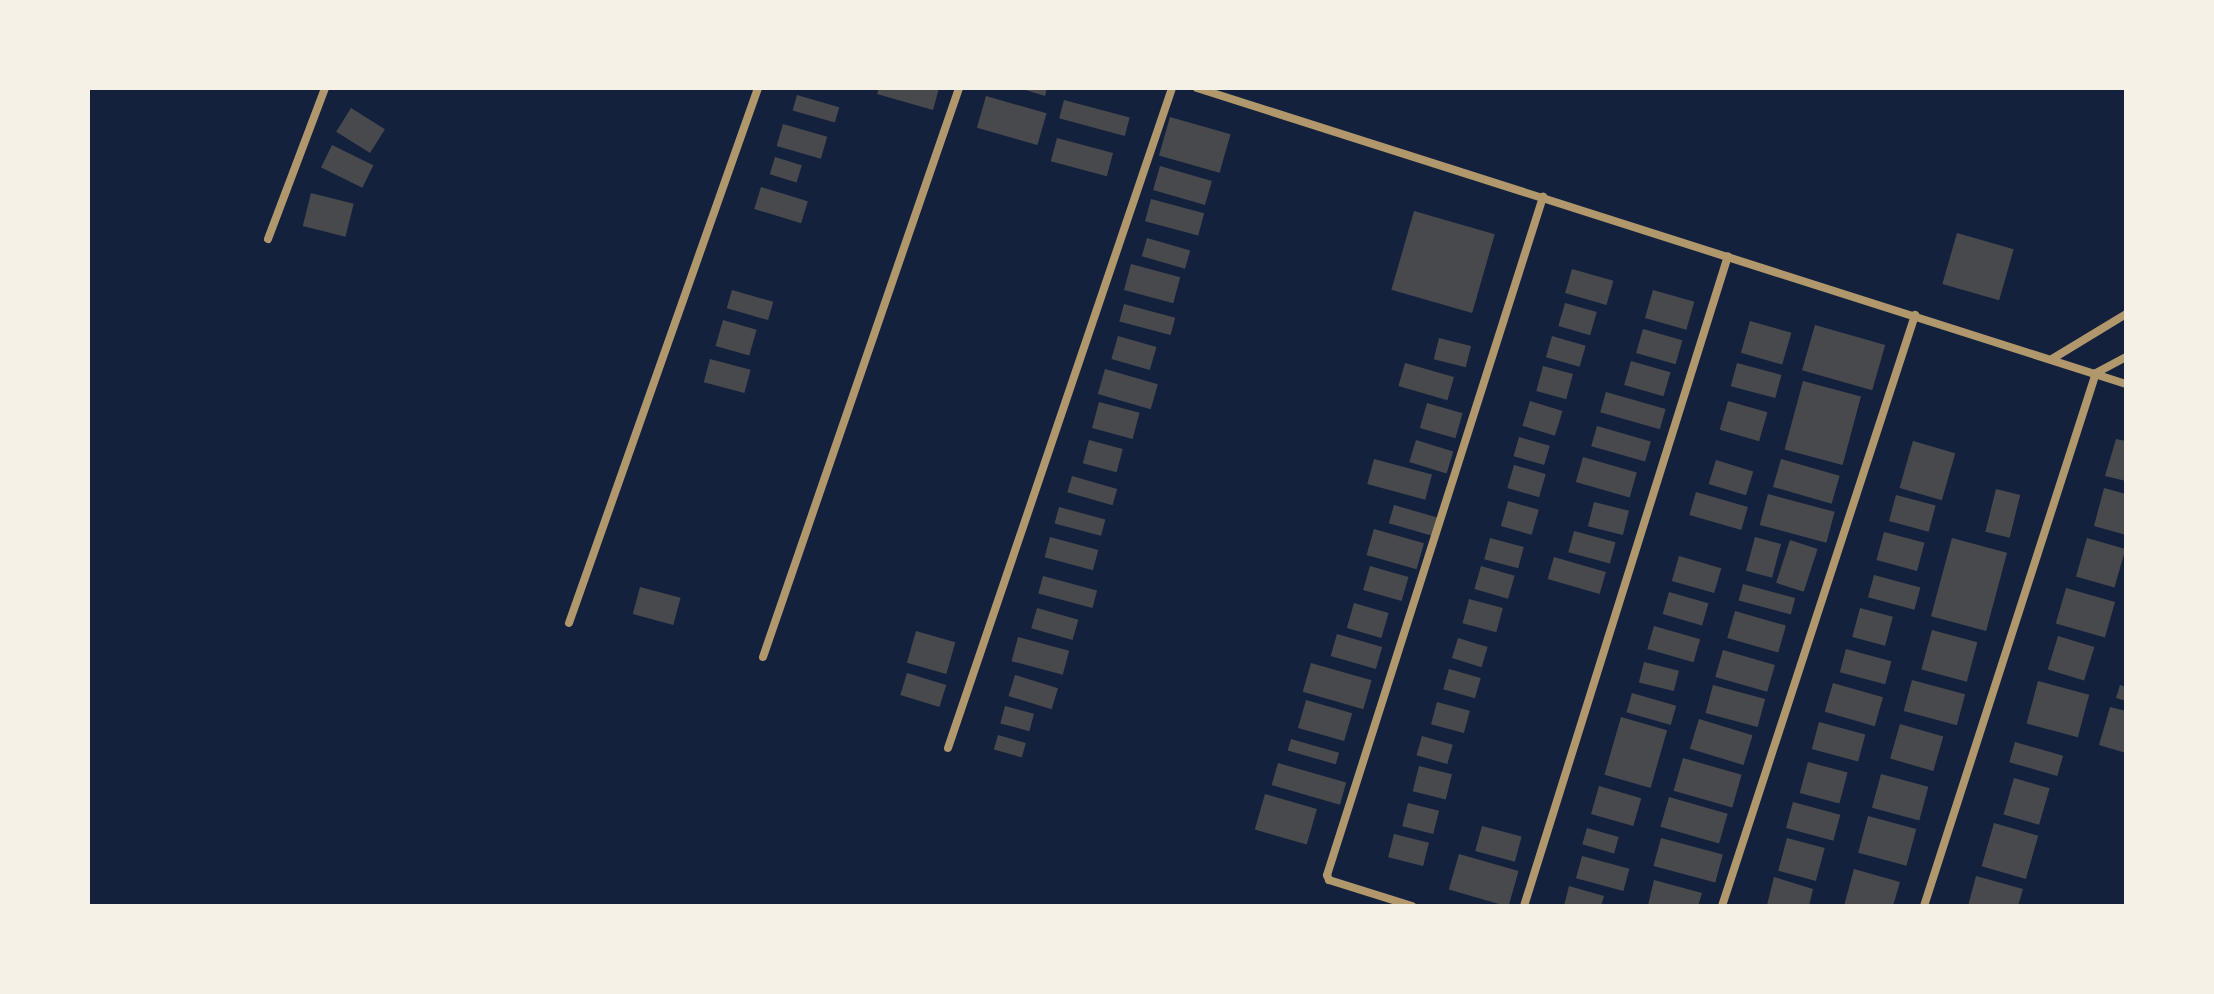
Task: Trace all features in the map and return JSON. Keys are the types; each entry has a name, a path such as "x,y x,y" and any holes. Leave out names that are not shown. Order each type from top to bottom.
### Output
{"street":[{"path":"268,239 325,88"},
{"path":"569,623 758,88"},
{"path":"763,657 959,88"},
{"path":"948,748 1172,88"},
{"path":"1197,88 2126,384"},
{"path":"1412,906 1329,880 1327,875 1543,197"},
{"path":"1524,906 1728,256"},
{"path":"2052,359 2126,314"},
{"path":"1722,906 1915,315"},
{"path":"1924,906 2096,373 2126,357"}],"building":[{"path":"879,88 939,88 933,110 877,94"},
{"path":"1019,88 1047,88 1045,96"},
{"path":"797,95 839,107 835,123 793,110"},
{"path":"986,96 1047,113 1037,145 977,128"},
{"path":"1064,100 1130,118 1125,136 1059,118"},
{"path":"351,108 385,129 370,153 336,132"},
{"path":"1170,117 1231,134 1220,173 1159,155"},
{"path":"783,124 827,137 821,159 777,146"},
{"path":"1057,138 1113,153 1107,176 1051,161"},
{"path":"332,145 373,165 362,188 321,167"},
{"path":"775,157 802,165 797,182 770,174"},
{"path":"1160,166 1212,181 1205,205 1153,190"},
{"path":"761,187 808,201 801,223 754,209"},
{"path":"311,193 354,204 345,237 303,226"},
{"path":"1151,199 1204,213 1198,235 1145,221"},
{"path":"1414,211 1495,234 1472,313 1391,290"},
{"path":"1957,233 2014,249 1999,300 1942,284"},
{"path":"1147,238 1190,250 1185,269 1142,256"},
{"path":"1131,264 1180,277 1173,303 1124,290"},
{"path":"1572,269 1613,281 1606,305 1565,293"},
{"path":"732,290 773,302 768,320 727,308"},
{"path":"1653,290 1694,302 1686,330 1645,318"},
{"path":"1565,303 1597,312 1590,335 1558,326"},
{"path":"1124,304 1175,318 1171,335 1119,321"},
{"path":"723,320 757,330 749,356 716,346"},
{"path":"1750,321 1791,333 1782,365 1741,353"},
{"path":"1815,325 1885,345 1872,390 1802,370"},
{"path":"1643,329 1682,340 1676,364 1636,353"},
{"path":"1118,336 1156,347 1150,370 1111,359"},
{"path":"1552,336 1586,346 1580,367 1546,357"},
{"path":"1439,338 1471,346 1466,367 1434,359"},
{"path":"710,359 751,370 744,393 704,382"},
{"path":"1631,361 1670,372 1664,396 1624,385"},
{"path":"1405,363 1454,377 1447,400 1398,386"},
{"path":"1737,363 1781,375 1775,398 1731,386"},
{"path":"1543,366 1573,374 1566,399 1536,391"},
{"path":"1105,369 1158,384 1151,409 1098,394"},
{"path":"1803,381 1861,397 1843,465 1785,450"},
{"path":"1606,392 1666,409 1660,429 1600,412"},
{"path":"1530,401 1563,411 1555,436 1522,426"},
{"path":"1728,401 1767,412 1759,441 1720,430"},
{"path":"1099,402 1140,413 1133,439 1092,428"},
{"path":"1427,403 1463,413 1455,438 1420,428"},
{"path":"1597,426 1651,441 1645,462 1591,446"},
{"path":"1519,437 1550,446 1544,465 1513,456"},
{"path":"2116,439 2126,441 2126,481 2105,476"},
{"path":"1089,440 1123,449 1117,472 1083,463"},
{"path":"1416,440 1453,451 1447,473 1409,462"},
{"path":"1913,441 1955,453 1942,500 1899,488"},
{"path":"1583,457 1637,472 1630,497 1576,482"},
{"path":"1374,459 1432,475 1425,500 1367,484"},
{"path":"1781,459 1840,476 1832,504 1773,487"},
{"path":"1716,460 1753,471 1746,495 1709,484"},
{"path":"1514,465 1546,474 1539,497 1507,488"},
{"path":"1072,476 1117,489 1112,505 1067,492"},
{"path":"2104,488 2126,494 2126,535 2094,526"},
{"path":"1996,489 2020,495 2010,538 1985,532"},
{"path":"1696,492 1748,507 1741,530 1689,515"},
{"path":"1768,494 1835,512 1826,543 1760,525"},
{"path":"1896,495 1936,506 1929,532 1889,521"},
{"path":"1508,501 1539,510 1532,535 1501,526"},
{"path":"1594,502 1629,511 1623,535 1588,526"},
{"path":"1394,505 1437,517 1432,536 1389,523"},
{"path":"1059,507 1105,519 1101,536 1055,523"},
{"path":"1374,529 1424,543 1417,569 1367,555"},
{"path":"1574,531 1616,542 1610,563 1568,552"},
{"path":"1884,532 1925,543 1917,571 1876,560"},
{"path":"1050,537 1098,550 1093,570 1045,557"},
{"path":"1755,537 1781,544 1772,578 1746,571"},
{"path":"1490,538 1524,547 1518,568 1484,559"},
{"path":"1952,538 2007,553 1986,631 1931,616"},
{"path":"2087,538 2125,549 2114,587 2076,576"},
{"path":"1790,540 1818,549 1804,592 1776,583"},
{"path":"1679,556 1721,568 1714,593 1672,581"},
{"path":"1554,557 1606,572 1600,594 1548,579"},
{"path":"1370,566 1408,577 1402,601 1363,590"},
{"path":"1481,566 1515,576 1508,599 1474,589"},
{"path":"1874,575 1920,587 1914,610 1868,597"},
{"path":"1043,576 1097,590 1092,608 1038,593"},
{"path":"1743,584 1795,598 1791,614 1739,600"},
{"path":"640,587 681,598 673,625 633,614"},
{"path":"2066,588 2115,602 2105,638 2056,624"},
{"path":"1669,592 1708,603 1702,625 1663,614"},
{"path":"1469,599 1503,608 1496,632 1463,623"},
{"path":"1354,603 1389,613 1381,638 1347,628"},
{"path":"1037,608 1078,620 1073,640 1031,628"},
{"path":"1860,608 1893,617 1885,646 1852,637"},
{"path":"1735,611 1786,626 1778,653 1727,638"},
{"path":"1654,626 1700,639 1694,662 1647,649"},
{"path":"1932,630 1977,642 1967,682 1921,670"},
{"path":"916,631 955,642 946,674 907,663"},
{"path":"1337,634 1382,647 1376,669 1331,656"},
{"path":"2058,636 2094,647 2084,681 2048,669"},
{"path":"1018,637 1069,651 1063,675 1012,661"},
{"path":"1458,638 1488,647 1482,667 1452,658"},
{"path":"1846,649 1891,661 1885,684 1840,672"},
{"path":"1723,650 1775,665 1767,692 1715,677"},
{"path":"1644,662 1679,671 1674,691 1639,682"},
{"path":"1311,663 1372,680 1363,709 1303,692"},
{"path":"1449,669 1481,678 1475,698 1443,689"},
{"path":"907,673 946,685 939,707 900,695"},
{"path":"1015,675 1058,688 1052,709 1009,696"},
{"path":"1912,680 1965,694 1957,725 1904,711"},
{"path":"2038,681 2089,695 2078,737 2027,724"},
{"path":"1833,683 1883,697 1875,726 1825,712"},
{"path":"1713,685 1765,699 1758,727 1705,713"},
{"path":"2120,685 2126,687 2126,701 2116,698"},
{"path":"1632,693 1676,706 1671,725 1626,712"},
{"path":"1306,700 1352,713 1344,741 1298,728"},
{"path":"1437,702 1470,711 1464,733 1431,724"},
{"path":"1005,706 1034,714 1029,731 1000,723"},
{"path":"2110,707 2126,711 2126,753 2099,745"},
{"path":"1621,717 1667,730 1651,788 1604,775"},
{"path":"1699,719 1753,735 1743,765 1690,749"},
{"path":"1819,722 1865,734 1858,761 1812,749"},
{"path":"1900,724 1943,736 1933,771 1890,759"},
{"path":"998,735 1026,743 1022,757 994,749"},
{"path":"1422,736 1453,745 1447,764 1416,755"},
{"path":"1291,739 1339,753 1336,764 1288,751"},
{"path":"2015,742 2063,756 2057,776 2009,762"},
{"path":"1683,758 1742,775 1732,807 1674,791"},
{"path":"1808,762 1848,773 1839,804 1800,793"},
{"path":"1278,763 1346,783 1340,805 1272,785"},
{"path":"1419,766 1452,774 1446,799 1413,791"},
{"path":"1881,774 1928,787 1919,820 1872,808"},
{"path":"2014,778 2050,788 2039,825 2004,815"},
{"path":"1599,786 1641,798 1633,826 1591,814"},
{"path":"1265,794 1317,809 1307,844 1255,830"},
{"path":"1669,797 1728,814 1719,844 1660,827"},
{"path":"1793,802 1840,815 1833,841 1786,828"},
{"path":"1408,803 1439,811 1433,834 1402,826"},
{"path":"1868,816 1916,829 1906,866 1858,853"},
{"path":"1994,823 2038,836 2026,879 1982,866"},
{"path":"1482,826 1522,837 1515,862 1475,851"},
{"path":"1587,828 1619,837 1614,853 1582,844"},
{"path":"1394,834 1429,843 1423,866 1388,857"},
{"path":"1661,838 1723,855 1715,883 1653,866"},
{"path":"1787,838 1825,848 1816,881 1778,871"},
{"path":"1459,854 1519,871 1509,906 1449,890"},
{"path":"1582,856 1629,869 1623,891 1576,878"},
{"path":"1854,869 1900,882 1893,906 1844,906"},
{"path":"1976,876 2023,889 2018,906 1968,906"},
{"path":"1774,877 1813,889 1809,906 1767,905"},
{"path":"1654,880 1702,893 1698,906 1648,905"},
{"path":"1569,886 1604,896 1601,906 1564,906"}]}
